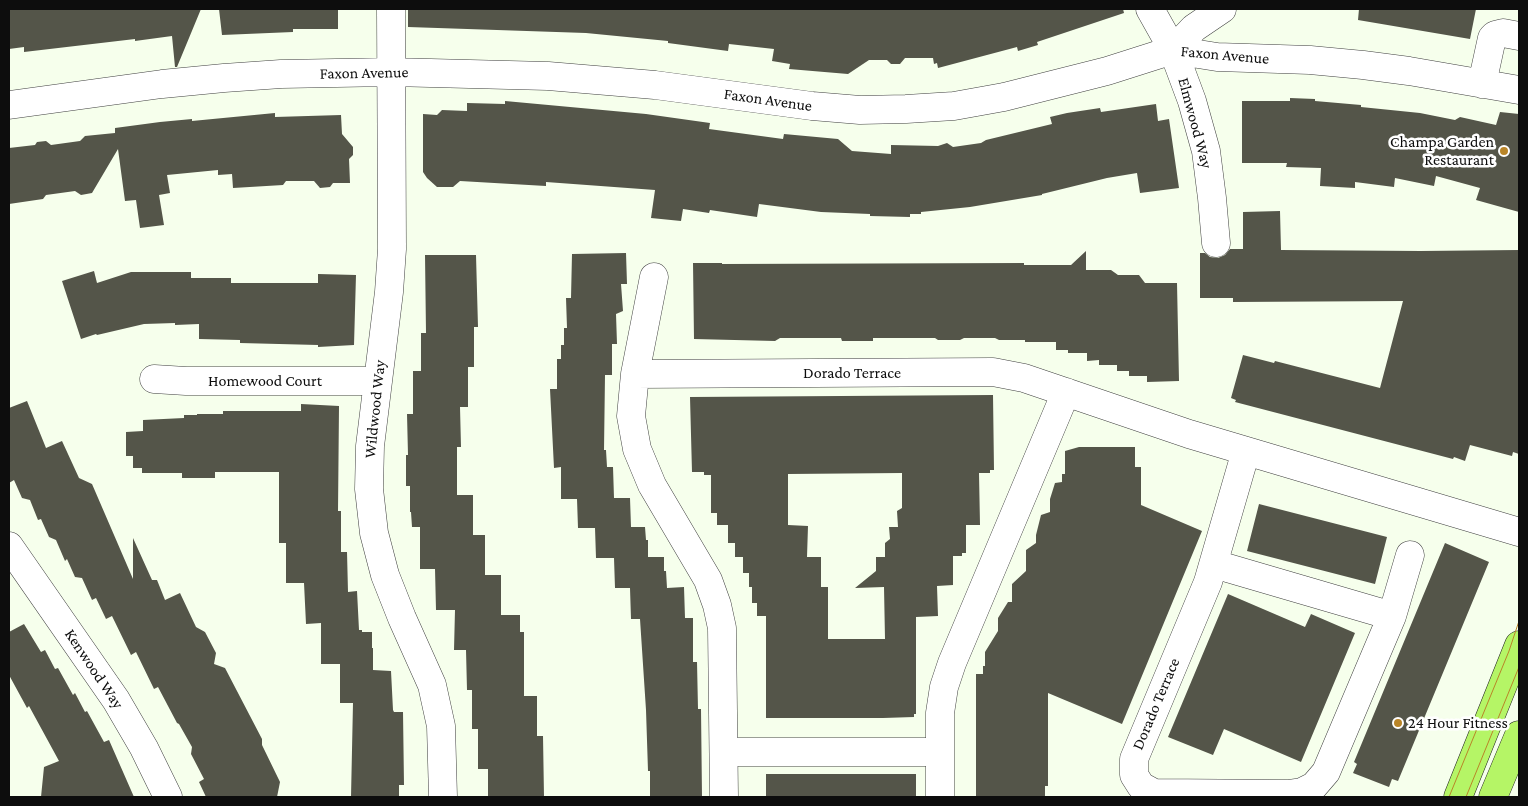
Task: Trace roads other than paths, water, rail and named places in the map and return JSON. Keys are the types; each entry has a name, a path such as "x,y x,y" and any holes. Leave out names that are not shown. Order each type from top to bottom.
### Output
{"main road":[{"path":"1458,797 1519,645"},
{"path":"1493,797 1519,735"}],"street":[{"name":"Wildwood Way","path":"391,9 392,249 389,292 370,454 369,489 374,533 385,575 432,685 441,726 444,797"},
{"name":"Elmwood Way","path":"1150,9 1172,50 1192,101 1206,152 1216,243"},
{"path":"1172,50 1194,28 1222,9"},
{"path":"1482,84 1492,38 1503,33 1519,36"},
{"name":"Faxon Avenue","path":"9,105 153,85 215,79 281,74 391,72 548,76 655,85 812,106 860,110 906,109 954,106 1004,97 1107,71 1172,50 1217,57 1310,60 1363,65 1519,90"},
{"path":"654,277 634,374 630,416 637,449 652,484 708,580 720,620 723,654 724,797"},
{"name":"Dorado Terrace","path":"634,374 993,372 1024,378 1121,412 1246,452 1519,532"},
{"name":"Homewood Court","path":"154,379 377,382"},
{"path":"940,797 940,713 944,688 952,663 1066,392"},
{"name":"Dorado Terrace","path":"1246,452 1214,564 1134,759 1134,775 1141,786 1154,793 1288,794 1302,792 1314,786 1326,772 1392,616 1410,555"},
{"name":"Kenwood Way","path":"9,546 116,700 144,748 168,797"},
{"path":"1214,564 1392,616"},
{"path":"724,752 939,752"}],"tram line":[{"path":"1449,797 1509,651 1519,621"},
{"path":"1466,797 1519,667"}],"place":[{"name":"Champa Garden Restaurant","path":"1504,151"},
{"name":"24 Hour Fitness","path":"1398,723"}]}
